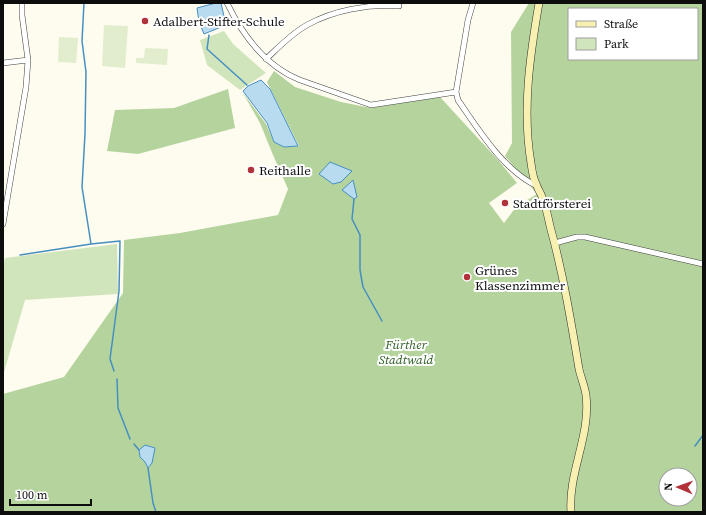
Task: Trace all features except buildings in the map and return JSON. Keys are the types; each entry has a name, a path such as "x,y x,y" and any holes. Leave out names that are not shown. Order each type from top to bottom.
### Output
{"street":[{"path":"3,224 26,87 28,60 22,15 22,3"},
{"path":"227,3 237,23 247,38 266,59 289,76 371,105 456,92"},
{"path":"473,3 468,20 456,92 458,100 492,147 523,179 537,186"},
{"path":"539,3 532,43 528,94 527,125 530,162 533,178 544,202 555,242 586,396 583,442 572,480 570,499 571,512"},
{"path":"266,59 291,36 322,18 371,6 399,6"},
{"path":"3,63 28,60"},
{"path":"555,242 577,237 585,237 703,264"}],"green space":[{"name":"Fürther Stadtwald","path":"529,3 703,3 703,512 3,512 3,394 64,377 123,293 124,240 180,233 278,215 288,189 260,123 243,93 266,124 274,142 284,147 299,146 267,82 274,71 295,87 341,102 371,108 440,97 499,161 517,183 489,203 504,223 516,207 537,194 505,156 512,143 511,32"},
{"path":"104,25 128,26 125,68 102,66"},
{"path":"224,31 233,44 266,73 240,90 207,65 200,40"},
{"path":"59,37 78,38 76,63 58,62"},
{"path":"145,48 168,49 167,65 136,63 136,58 144,58"},
{"path":"228,89 235,128 138,154 107,151 115,110 174,108"},
{"path":"117,244 118,294 25,300 3,376 3,268 5,258"}],"water":[{"path":"221,3 226,25 204,34 199,22 197,8"},
{"path":"261,80 270,89 298,146 284,147 274,142 267,123 243,91 248,86"},
{"path":"330,162 352,171 341,182 333,184 319,174"},
{"path":"353,180 357,197 354,199 342,190"},
{"path":"145,445 155,448 152,463 148,468 140,457 139,450"}],"waterway":[{"path":"84,3 82,41 86,72 82,187 91,244 120,241 119,291 110,359 114,371"},
{"path":"209,35 207,49 247,85"},
{"path":"354,199 352,219 360,235 360,270 363,287 382,321"},
{"path":"20,255 91,244"},
{"path":"117,379 118,408 130,439"},
{"path":"695,446 703,435"},
{"path":"134,444 139,450"},
{"path":"148,468 153,503 156,512"}],"place":[{"name":"Adalbert-Stifter-Schule","path":"145,21"},
{"name":"Reithalle","path":"251,170"},
{"name":"Stadtförsterei","path":"505,203"},
{"name":"Grünes Klassenzimmer","path":"467,277"}]}
